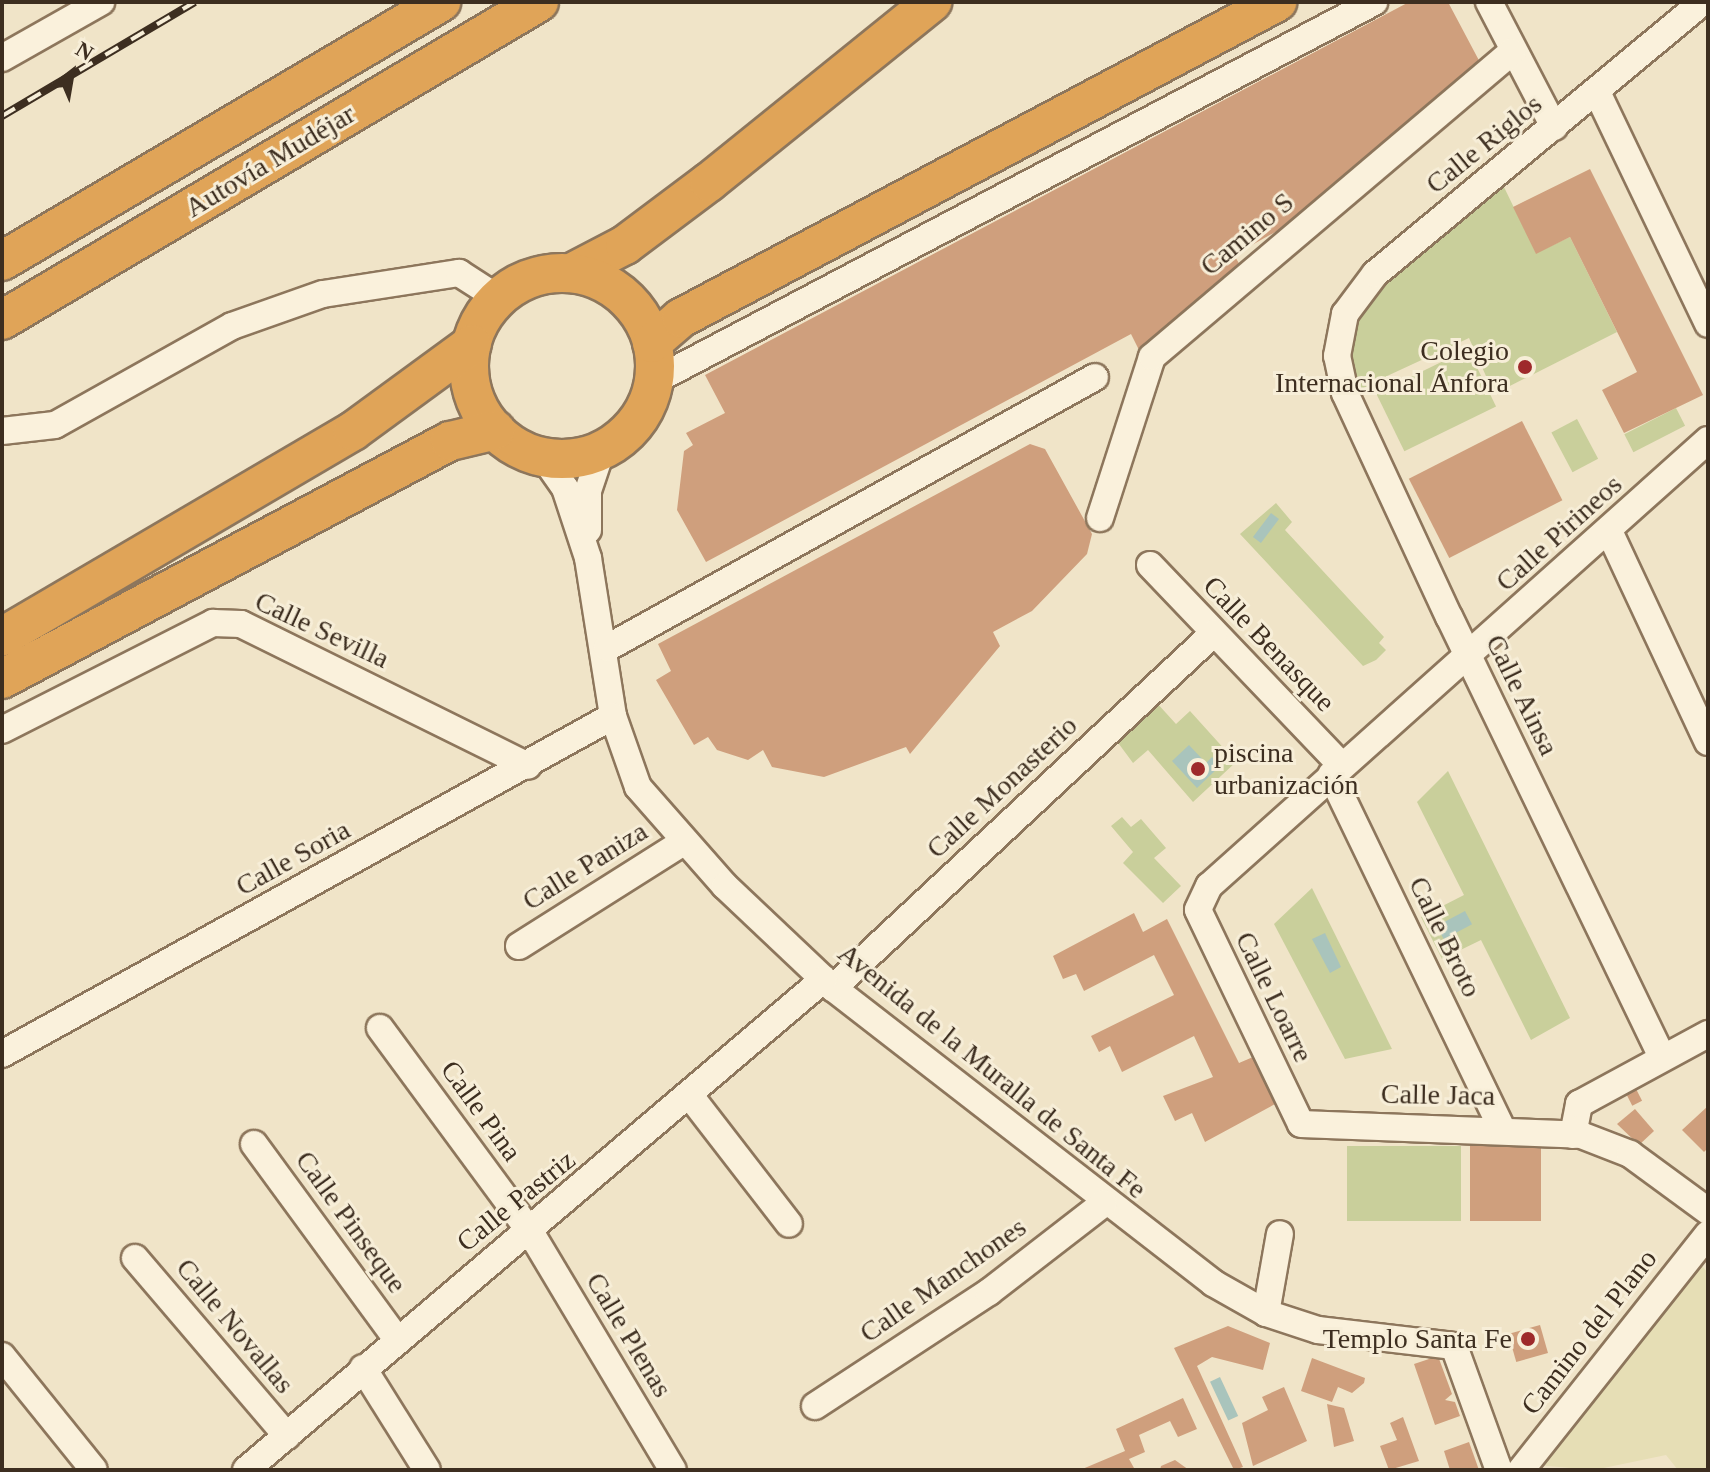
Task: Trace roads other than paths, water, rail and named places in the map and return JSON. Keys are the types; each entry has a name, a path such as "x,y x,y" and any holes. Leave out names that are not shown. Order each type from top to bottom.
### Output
{"highway":[{"name":"Autovía Mudéjar","path":"2,261 441,2"},
{"name":"Autovía Mudéjar","path":"2,320 539,2"},
{"path":"2,637 353,431 472,344 498,298 524,281 571,273 625,245 709,182 932,2"},
{"path":"652,343 681,318 1277,2"},
{"path":"472,344 476,399 496,430 544,458 601,452 632,426 654,381 652,343 628,301 571,273"},
{"path":"2,679 450,441 496,430"}],"street":[{"path":"2,58 101,2"},
{"path":"654,381 1374,2"},
{"path":"1489,2 1512,52 1554,127"},
{"name":"Calle Riglos","path":"1337,356 1356,295 1703,2"},
{"name":"Camino S","path":"1100,518 1152,357 1512,52"},
{"path":"1597,92 1708,324"},
{"path":"2,431 55,425 232,326 323,294 459,273 498,298"},
{"name":"Calle Ainsa","path":"1337,356 1345,393 1468,659 1662,1057"},
{"path":"607,648 1095,377"},
{"name":"Calle Pirineos","path":"1202,897 1336,771 1468,659 1708,440"},
{"name":"Avenida de la Muralla de Santa Fe","path":"588,558 588,491 601,452"},
{"name":"Avenida de la Muralla de Santa Fe","path":"544,458 565,488 588,558 607,648 613,716 638,787 685,841 828,983 1104,1203 1266,1313 1368,1338 1449,1342 1499,1470"},
{"path":"1609,531 1708,742"},
{"name":"Calle Benasque","path":"1150,565 1336,771"},
{"name":"Calle Sevilla","path":"2,730 213,623 241,624 528,766"},
{"name":"Calle Monasterio","path":"828,983 1214,633"},
{"name":"Calle Soria","path":"2,1054 528,766 613,716"},
{"name":"Calle Broto","path":"1336,771 1502,1128"},
{"name":"Calle Paniza","path":"519,946 685,841"},
{"name":"Calle Loarre","path":"1202,897 1202,924 1301,1124"},
{"name":"Calle Pastriz","path":"246,1470 396,1338 531,1233 828,983"},
{"name":"Calle Pina","path":"380,1028 531,1233"},
{"path":"1573,1135 1579,1104 1708,1034"},
{"path":"691,1097 789,1224"},
{"name":"Calle Jaca","path":"1301,1124 1502,1128 1573,1135 1630,1154 1708,1211"},
{"name":"Calle Pinseque","path":"254,1144 396,1338"},
{"name":"Calle Manchones","path":"815,1406 989,1292 1104,1203"},
{"name":"Calle Plenas","path":"531,1233 673,1470"},
{"path":"1266,1313 1280,1234"},
{"name":"Camino del Plano","path":"1521,1470 1708,1234"},
{"name":"Calle Novallas","path":"135,1258 287,1436"},
{"path":"2,1356 94,1470"},
{"path":"363,1368 427,1470"}],"water":[{"path":"1271,513 1279,519 1261,543 1253,537"},
{"name":"piscina urbanización","path":"1189,745 1206,763 1212,757 1220,766 1197,788 1172,761"},
{"path":"1465,911 1472,924 1444,939 1437,926"},
{"path":"1325,933 1341,967 1330,973 1312,939"},
{"path":"1220,1377 1238,1416 1228,1421 1210,1382"}],"railway":[{"path":"2,116 195,2"}],"place":[{"name":"Colegio Internacional Ánfora","path":"1525,367"},
{"name":"piscina urbanización","path":"1198,769"},
{"name":"Templo Santa Fe","path":"1528,1339"}]}
